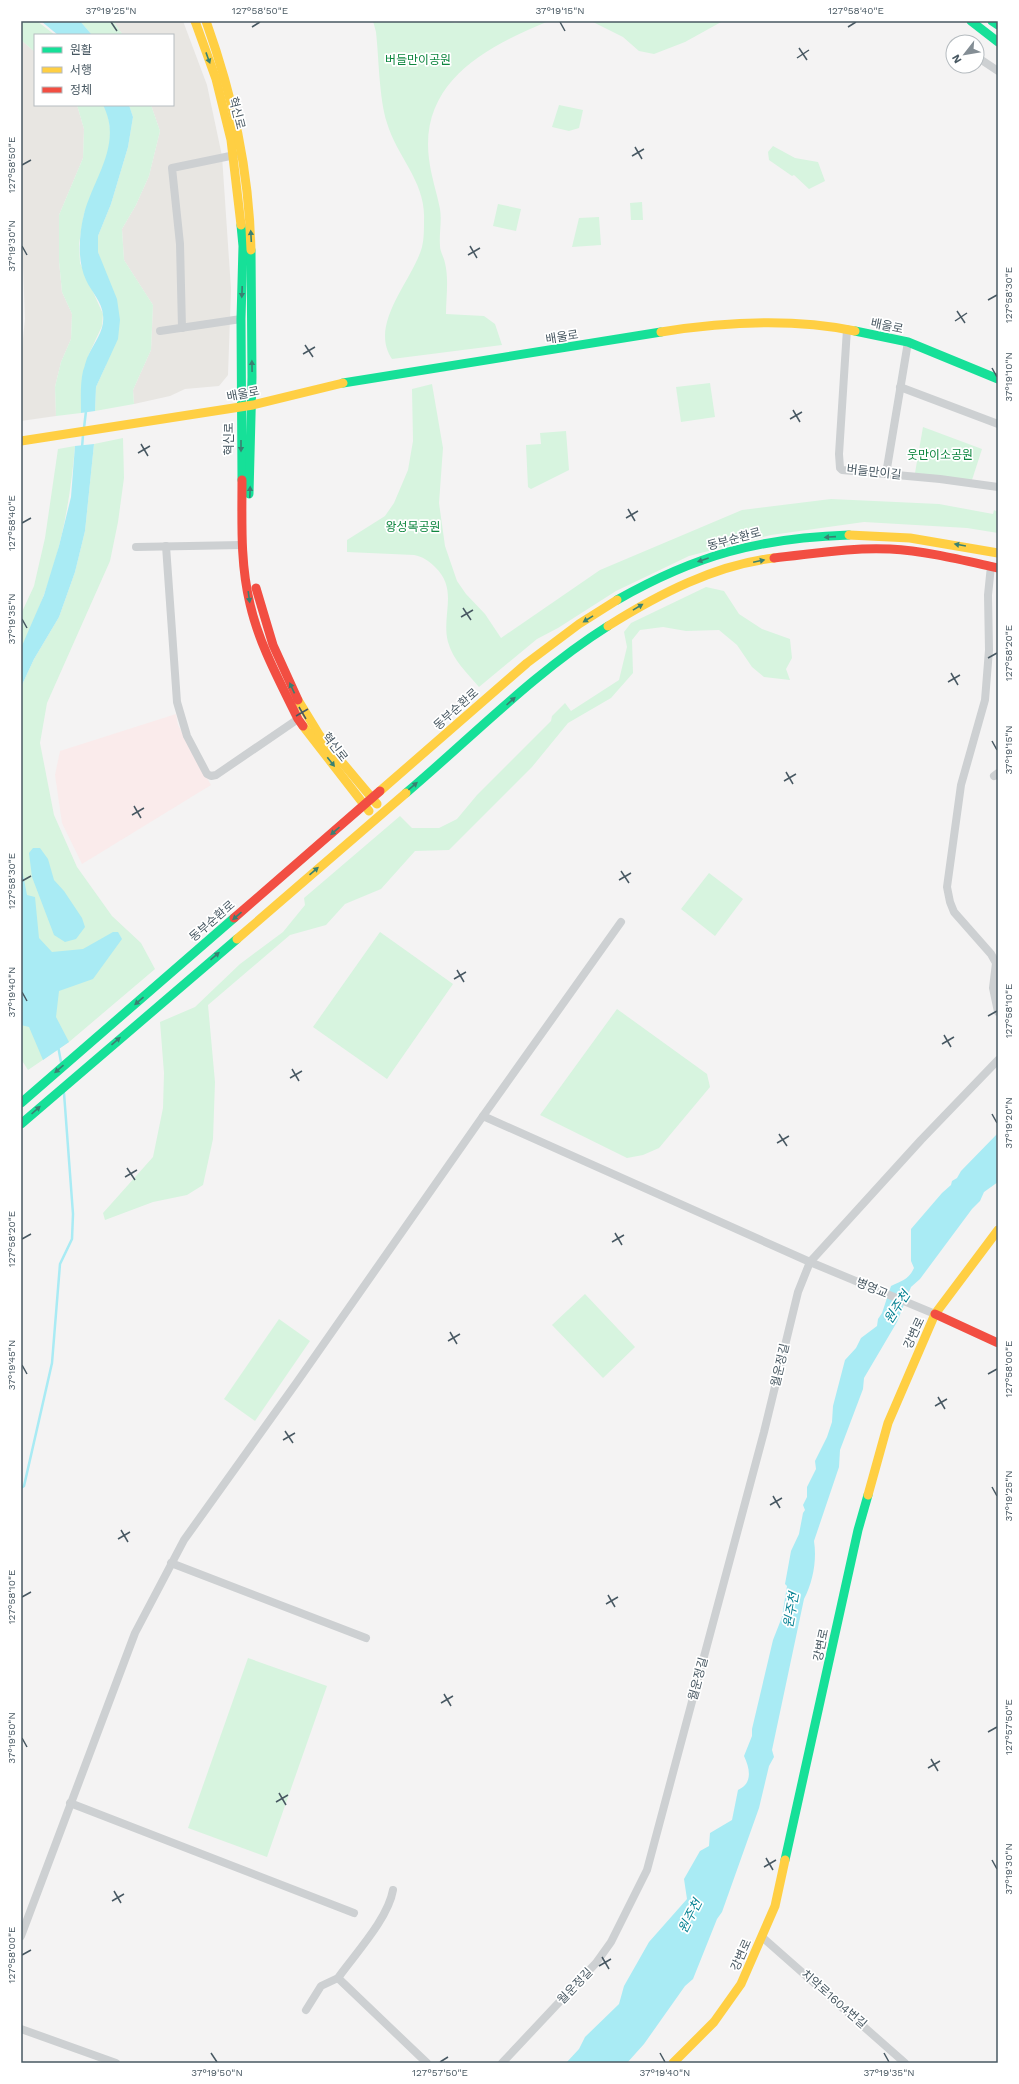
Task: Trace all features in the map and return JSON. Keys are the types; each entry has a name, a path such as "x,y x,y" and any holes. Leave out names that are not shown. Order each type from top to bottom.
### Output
{"main road":[{"name":"혁신로","path":"195,21 216,79 239,154 243,246 241,407 245,545 250,604 262,642 275,674 298,719 376,819"},
{"name":"혁신로","path":"206,21 225,74 239,154 249,199 253,405 245,545 258,602 275,652 292,687 320,736 383,812"},
{"path":"971,21 998,42"},
{"path":"992,21 998,25"},
{"name":"배울로","path":"21,441 253,405 328,385 668,331 755,322 793,323 847,329 908,342 998,379"},
{"name":"동부순환로","path":"21,1103 545,648 631,592 687,565 761,543 844,536 913,538 946,542 998,553"},
{"path":"21,1124 569,652 648,601 717,571 768,560 845,550 889,549 924,552 994,567"},
{"name":"강변로","path":"673,2063 714,2022 741,1984 775,1906 858,1530 872,1474 888,1423 935,1314 998,1230"},
{"path":"935,1314 998,1343"}],"street":[{"path":"985,62 998,71"},
{"path":"182,328 180,244 172,168 239,154"},
{"path":"160,331 241,319"},
{"name":"버들만이길","path":"847,329 839,465 842,470 998,488"},
{"path":"886,474 908,342"},
{"path":"900,387 998,424"},
{"path":"136,547 245,545"},
{"path":"166,546 177,702 187,736 207,774 211,776 216,775 298,719"},
{"path":"994,567 988,595 989,650 985,700 961,785 947,887 954,912 991,954 996,963 993,988 998,1012"},
{"path":"21,1936 135,1633 184,1540 298,1382 483,1116 621,922"},
{"path":"483,1116 810,1262 921,1140 998,1060"},
{"name":"병영교","path":"810,1262 935,1314"},
{"name":"월운정길","path":"502,2063 596,1963 611,1942 647,1870 764,1432 798,1292 810,1262"},
{"path":"171,1563 366,1638"},
{"path":"70,1803 354,1913"},
{"path":"306,2010 322,1986 338,1978 384,1912 393,1890"},
{"name":"치악로1604번길","path":"762,1937 905,2063"},
{"path":"338,1978 427,2063"},
{"path":"21,2029 116,2063"}],"shaded area":[{"path":"113,21 183,21 207,85 222,156 231,289 228,375 219,386 185,389 170,396 134,404 133,390 151,350 153,305 124,260 122,229 136,205 149,176 160,131 151,106 174,106 174,34 122,34"},
{"path":"21,40 34,51 34,106 77,106 84,129 83,158 59,215 59,261 62,292 72,314 71,339 61,362 55,387 56,416 21,421 21,358 25,319 21,212"},
{"path":"176,714 178,725 211,785 82,864 62,823 55,775 60,751"}],"green space":[{"path":"21,21 37,21 54,34 34,34 34,51 21,40"},
{"path":"80,21 113,21 122,34 91,34"},
{"name":"버들만이공원","path":"373,21 447,21 455,23 468,21 549,21 503,42 462,70 446,88 435,108 429,132 429,159 441,214 440,248 447,275 446,314 484,316 495,324 502,345 392,359 386,345 385,331 389,317 422,247 424,237 424,220 423,206 416,182 397,147 384,113 376,32"},
{"path":"591,21 723,21 685,42 654,54 639,51 623,37"},
{"path":"559,105 583,110 579,128 569,131 552,127"},
{"path":"77,106 104,106 108,114 111,137 107,160 84,214 79,244 80,263 103,314 102,326 89,354 83,374 81,413 56,416 55,387 61,362 71,339 72,314 62,292 59,261 59,215 83,158 84,129"},
{"path":"129,106 151,106 160,131 149,176 136,205 122,229 124,260 153,305 151,350 133,390 134,404 95,411 96,387 106,365 103,267 98,252 98,236 111,204 128,147 133,117"},
{"path":"773,146 795,158 818,162 825,181 809,189 794,175 792,176 769,160 768,152"},
{"path":"642,202 643,220 631,220 630,203"},
{"path":"498,204 521,209 516,231 493,226"},
{"path":"599,217 601,245 572,247 579,218"},
{"path":"710,383 715,417 681,422 676,387"},
{"name":"왕성목공원","path":"432,384 443,448 439,503 445,546 457,581 466,594 485,614 501,638 600,570 742,510 831,499 939,504 993,514 994,510 998,512 998,533 967,528 864,522 771,535 689,556 616,591 558,628 537,639 479,687 461,666 450,649 446,632 448,594 442,576 435,567 425,559 414,555 347,552 347,540 385,516 394,503 408,470 413,441 412,389"},
{"name":"웃만이소공원","path":"923,427 982,449 972,480 915,473"},
{"path":"566,431 569,470 531,489 528,487 526,445 541,444 540,433"},
{"path":"123,438 124,478 118,522 110,561 47,703 40,743 54,815 77,867 112,916 141,943 155,969 69,1042 28,1070 21,1059 21,687 34,659 59,617 75,572 85,531 94,444"},
{"path":"75,446 70,490 57,554 43,596 21,648 21,614 34,586 45,538 58,449"},
{"path":"706,587 724,591 739,614 762,629 790,639 792,658 786,669 790,680 764,677 752,667 737,645 719,630 686,631 663,627 640,630 632,640 633,673 611,698 568,723 532,767 449,850 415,851 381,889 345,904 326,925 290,935 208,1005 215,1082 213,1139 203,1185 187,1195 153,1202 105,1220 103,1213 153,1157 163,1108 164,1073 160,1022 195,1007 240,964 283,932 305,905 304,898 400,816 412,828 439,828 457,819 477,795 551,721 552,716 565,703 571,711 619,680 627,647 624,632 631,623"},
{"path":"709,873 743,899 715,936 681,909"},
{"path":"380,932 453,984 387,1079 313,1027"},
{"path":"617,1009 707,1074 710,1087 659,1148 643,1155 627,1158 540,1115"},
{"path":"585,1294 635,1347 603,1378 552,1325"},
{"path":"279,1319 310,1341 255,1421 224,1399"},
{"path":"248,1658 327,1686 267,1857 188,1828"}],"water":[{"path":"41,21 80,21 91,34 57,34"},
{"path":"103,106 129,106 133,117 128,147 111,204 98,236 98,252 117,299 120,320 118,339 96,387 95,411 81,413 81,387 83,371 88,356 101,331 103,315 101,306 83,273 80,256 81,230 84,214 105,160 110,133 108,119"},
{"path":"94,444 85,531 75,572 59,617 34,659 21,687 21,648 44,595 59,546 71,497 75,446"},
{"path":"33,848 40,848 48,859 54,880 64,891 82,918 85,927 76,939 65,942 54,935 32,877 29,853"},
{"path":"21,864 27,895 35,897 39,938 52,952 83,949 113,932 118,932 122,939 93,979 59,991 56,1017 69,1042 43,1060 29,1027 21,1025"},
{"name":"원주천","path":"998,1133 998,1182 984,1192 980,1201 972,1209 920,1279 911,1287 897,1322 864,1378 863,1389 840,1450 839,1467 814,1541 814,1571 804,1599 772,1750 774,1757 769,1766 759,1808 722,1912 717,1919 693,1979 685,1986 644,2044 627,2063 566,2063 579,2049 585,2037 619,2004 624,1986 649,1942 687,1899 684,1879 700,1851 709,1846 710,1833 732,1820 738,1790 746,1784 748,1780 749,1771 744,1756 752,1736 752,1729 773,1640 782,1617 787,1586 785,1584 791,1551 799,1534 803,1513 805,1510 803,1505 807,1497 807,1487 816,1469 815,1461 827,1437 832,1422 833,1406 845,1360 856,1348 861,1338 877,1326 878,1319 882,1313 891,1286 902,1281 912,1272 914,1268 911,1261 911,1229 942,1193 951,1185 952,1181 957,1178 961,1171"}],"waterway":[{"path":"84,428 86,411"},
{"path":"82,448 83,435"},
{"path":"58,1046 61,1062"},
{"path":"21,1488 24,1486 52,1363 60,1264 72,1239 73,1214 64,1093"}],"traffic: fast":[{"path":"971,21 998,42"},
{"path":"992,21 998,25"},
{"path":"241,225 243,246 241,319 242,480"},
{"path":"249,494 252,377 251,250"},
{"path":"855,331 908,342 998,379"},
{"path":"343,383 661,332"},
{"path":"617,600 674,571 701,560 729,552 786,540 849,535"},
{"path":"406,793 529,684 581,644 608,626"},
{"path":"21,1103 234,918"},
{"path":"21,1124 237,939"},
{"path":"785,1860 858,1530 868,1495"}],"traffic: slow":[{"path":"195,21 216,79 231,140 241,225"},
{"path":"206,21 216,49 232,105 238,134 247,191 251,250"},
{"path":"661,332 709,326 758,323 807,324 855,331"},
{"path":"21,441 253,405 343,383"},
{"path":"849,535 910,538 998,553"},
{"path":"608,626 667,592 709,574 730,567 774,558"},
{"path":"380,791 527,663 579,624 617,600"},
{"path":"298,700 320,736 377,804"},
{"path":"303,726 369,811"},
{"path":"237,939 406,793"},
{"path":"868,1495 888,1423 935,1314 998,1230"},
{"path":"673,2063 714,2022 741,1984 775,1906 785,1860"}],"traffic: jam":[{"path":"242,480 243,558 250,604 264,648 298,719 303,726"},
{"path":"774,558 846,550 890,549 931,554 998,568"},
{"path":"256,588 273,645 298,700"},
{"path":"234,918 380,791"},
{"path":"935,1314 998,1343"}]}
